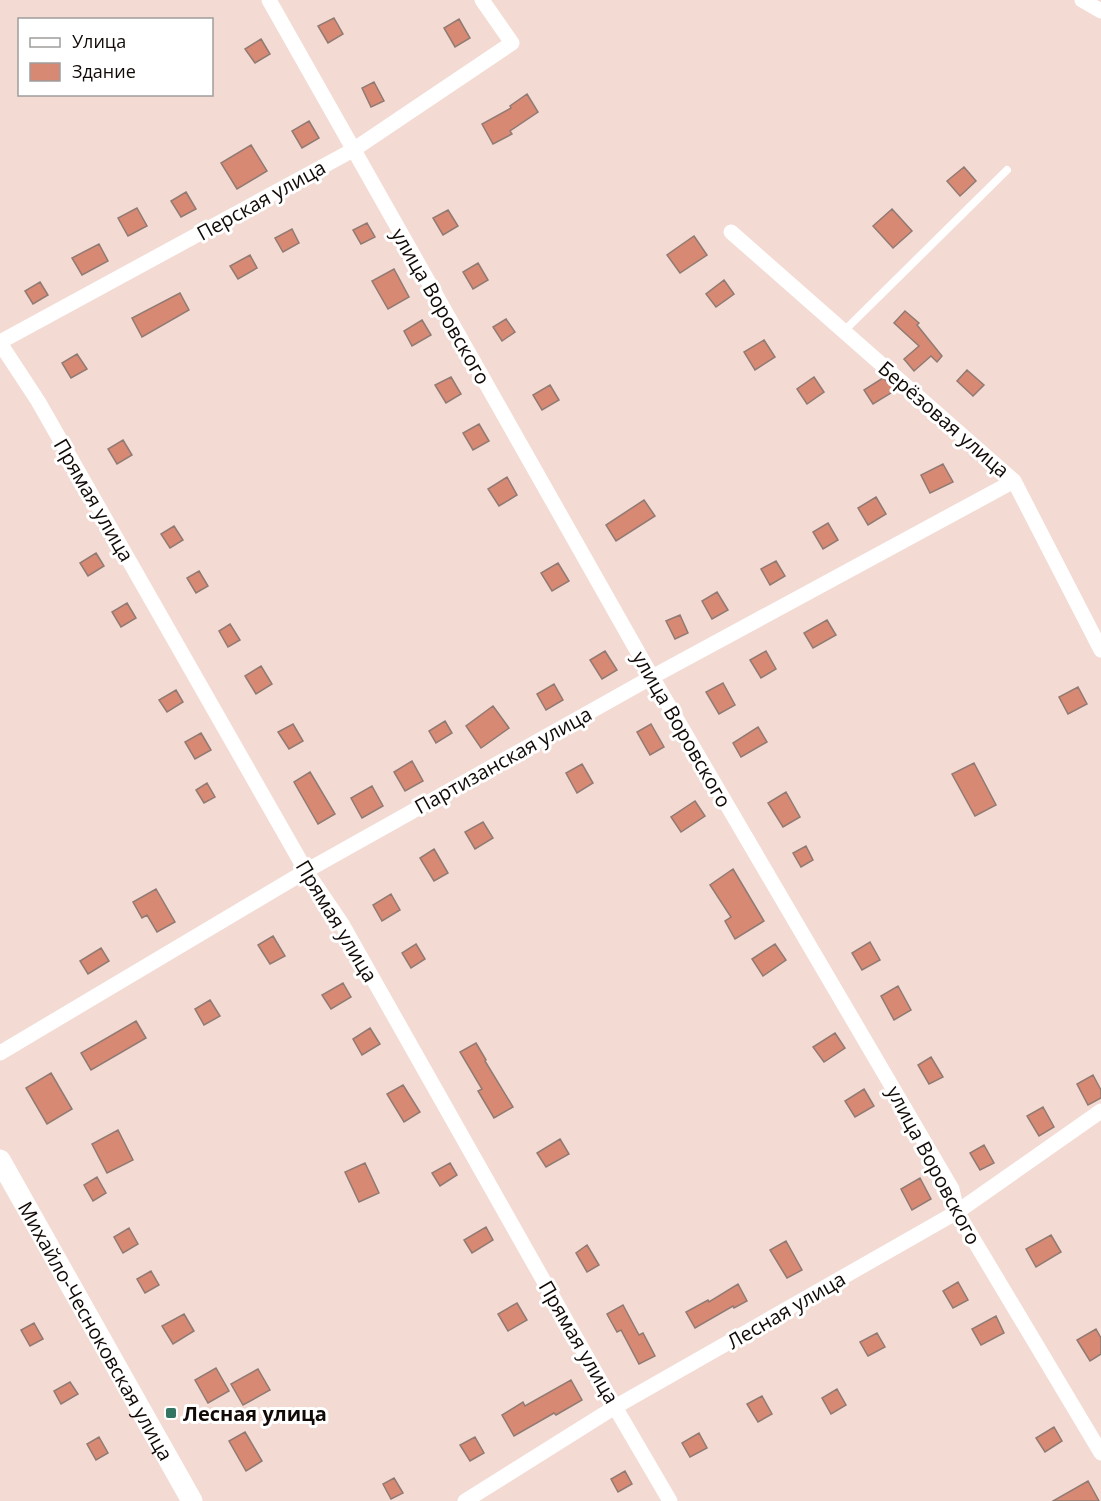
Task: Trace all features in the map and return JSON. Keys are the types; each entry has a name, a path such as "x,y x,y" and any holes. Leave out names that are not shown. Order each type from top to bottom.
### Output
{"street":[{"name":"улица Воровского","path":"269,0 652,677 952,1189 957,1212 1101,1453"},
{"name":"Перская улица","path":"0,342 353,150 513,43 482,0"},
{"path":"1082,0 1101,11"},
{"name":"Берёзовая улица","path":"731,232 1014,481 1101,650"},
{"name":"Прямая улица","path":"0,342 38,401 306,871 342,924 670,1501"},
{"name":"Партизанская улица","path":"0,1053 306,871 652,677 1014,481"},
{"name":"Лесная улица","path":"465,1501 615,1407 957,1212 1101,1111"},
{"name":"Михайло-Чесноковская улица","path":"0,1160 192,1501"}],"lane":[{"path":"843,331 1007,170"}],"building":[{"path":"334,18 343,34 328,43 318,26"},
{"path":"459,19 470,38 455,47 444,28"},
{"path":"261,39 270,54 255,63 245,49"},
{"path":"374,82 384,101 371,107 362,88"},
{"path":"527,94 538,112 510,131 512,134 493,144 482,124 511,108 510,106"},
{"path":"309,121 319,138 302,148 292,131"},
{"path":"251,145 267,171 237,189 221,163"},
{"path":"964,167 976,181 960,196 947,181"},
{"path":"186,192 196,209 181,217 171,201"},
{"path":"137,208 147,226 128,236 118,218"},
{"path":"892,209 912,231 893,248 873,226"},
{"path":"448,210 458,226 443,235 433,218"},
{"path":"367,223 375,237 361,244 353,230"},
{"path":"292,229 299,243 283,252 275,238"},
{"path":"694,236 707,255 680,273 667,255"},
{"path":"99,244 108,261 82,275 72,258"},
{"path":"250,255 257,268 238,279 230,266"},
{"path":"478,263 488,280 473,289 463,272"},
{"path":"394,269 409,297 388,309 372,281"},
{"path":"724,280 734,294 716,307 706,294"},
{"path":"40,282 48,295 33,304 25,291"},
{"path":"180,293 189,310 142,337 132,318"},
{"path":"905,311 919,323 917,325 942,356 937,362 931,356 914,371 904,359 919,346 894,323"},
{"path":"506,319 515,332 502,341 493,327"},
{"path":"422,320 431,335 412,346 404,331"},
{"path":"764,340 775,357 755,370 744,352"},
{"path":"77,354 87,369 71,378 62,363"},
{"path":"967,370 984,385 973,396 957,381"},
{"path":"451,377 461,394 446,403 435,385"},
{"path":"814,377 824,392 807,404 797,389"},
{"path":"883,378 896,390 873,404 864,390"},
{"path":"550,385 559,400 542,410 533,395"},
{"path":"479,424 489,441 473,450 463,433"},
{"path":"123,440 132,455 117,464 108,449"},
{"path":"943,464 953,482 930,493 921,475"},
{"path":"507,477 517,495 499,506 488,489"},
{"path":"876,497 886,514 868,525 858,508"},
{"path":"644,500 655,516 616,541 606,525"},
{"path":"828,523 838,540 823,549 813,532"},
{"path":"174,526 183,540 170,548 161,534"},
{"path":"96,553 104,566 88,576 80,563"},
{"path":"776,561 785,576 770,585 761,569"},
{"path":"558,563 569,581 552,591 541,573"},
{"path":"199,571 208,586 196,593 187,578"},
{"path":"717,592 728,610 712,619 702,601"},
{"path":"127,603 136,618 121,627 112,612"},
{"path":"680,615 688,633 675,639 666,621"},
{"path":"827,620 836,635 813,648 804,633"},
{"path":"230,624 240,640 228,647 219,631"},
{"path":"605,651 617,670 602,679 590,660"},
{"path":"766,651 776,669 761,678 750,660"},
{"path":"261,666 272,684 256,694 245,676"},
{"path":"723,683 735,705 719,714 706,692"},
{"path":"554,684 563,700 546,710 537,694"},
{"path":"1078,687 1087,704 1068,714 1059,697"},
{"path":"176,690 183,702 167,712 159,700"},
{"path":"493,706 509,728 481,748 466,726"},
{"path":"445,721 452,733 436,743 429,731"},
{"path":"293,724 303,741 289,749 278,732"},
{"path":"651,724 664,747 650,755 637,732"},
{"path":"758,727 767,742 741,757 733,743"},
{"path":"201,733 211,750 195,759 185,742"},
{"path":"412,761 423,781 405,791 394,772"},
{"path":"974,763 996,805 975,816 952,774"},
{"path":"582,764 593,783 577,793 566,773"},
{"path":"310,772 335,814 318,824 294,782"},
{"path":"207,783 215,797 204,803 196,790"},
{"path":"372,786 383,806 362,818 351,798"},
{"path":"786,792 800,817 783,827 768,803"},
{"path":"695,801 705,816 681,832 671,817"},
{"path":"483,822 493,838 475,849 465,832"},
{"path":"806,846 813,860 801,867 793,853"},
{"path":"434,849 448,873 434,881 420,858"},
{"path":"733,869 764,921 735,939 725,921 731,917 710,885"},
{"path":"156,889 175,922 157,932 147,915 142,918 133,902"},
{"path":"391,894 400,910 382,921 373,905"},
{"path":"273,936 285,956 270,964 258,945"},
{"path":"870,942 880,960 862,970 852,953"},
{"path":"416,944 425,959 411,968 402,953"},
{"path":"775,944 786,960 763,976 752,959"},
{"path":"101,948 109,961 88,974 80,961"},
{"path":"343,983 351,997 331,1009 322,995"},
{"path":"898,986 911,1010 894,1020 881,996"},
{"path":"210,1000 220,1016 204,1025 195,1009"},
{"path":"136,1021 146,1038 91,1070 81,1053"},
{"path":"370,1028 380,1044 362,1055 353,1039"},
{"path":"835,1033 845,1048 824,1062 813,1047"},
{"path":"476,1043 513,1107 494,1118 478,1091 482,1089 460,1052"},
{"path":"931,1057 943,1077 929,1084 918,1065"},
{"path":"51,1073 72,1109 47,1124 26,1088"},
{"path":"1093,1075 1101,1090 1101,1098 1088,1105 1077,1084"},
{"path":"403,1085 420,1112 404,1122 387,1094"},
{"path":"864,1089 874,1106 855,1117 845,1101"},
{"path":"1043,1107 1054,1127 1039,1136 1027,1116"},
{"path":"118,1130 133,1160 107,1173 92,1144"},
{"path":"560,1139 569,1154 546,1167 537,1153"},
{"path":"984,1145 994,1163 980,1170 970,1153"},
{"path":"365,1163 379,1193 359,1202 345,1172"},
{"path":"450,1163 457,1175 440,1186 432,1173"},
{"path":"97,1177 106,1193 93,1201 84,1185"},
{"path":"920,1178 931,1199 912,1210 901,1189"},
{"path":"486,1227 493,1240 472,1253 464,1240"},
{"path":"129,1228 138,1244 123,1253 114,1237"},
{"path":"1051,1235 1061,1252 1036,1267 1026,1249"},
{"path":"786,1241 802,1270 787,1278 770,1250"},
{"path":"587,1245 599,1265 587,1272 576,1253"},
{"path":"151,1271 159,1285 145,1293 137,1279"},
{"path":"958,1282 968,1300 953,1308 943,1291"},
{"path":"738,1284 747,1301 734,1308 733,1306 695,1328 686,1312 708,1300 709,1302"},
{"path":"517,1303 527,1320 508,1331 498,1314"},
{"path":"623,1305 639,1335 643,1333 655,1356 639,1364 621,1330 617,1332 607,1314"},
{"path":"184,1314 194,1331 173,1344 162,1326"},
{"path":"996,1316 1004,1333 981,1345 972,1329"},
{"path":"34,1323 43,1339 30,1346 21,1330"},
{"path":"1096,1329 1101,1338 1101,1354 1090,1361 1077,1340"},
{"path":"877,1333 885,1347 868,1356 860,1342"},
{"path":"216,1368 229,1391 208,1403 195,1380"},
{"path":"258,1369 270,1390 243,1405 231,1384"},
{"path":"571,1380 582,1400 514,1436 502,1415 523,1402 525,1406"},
{"path":"70,1382 78,1394 61,1404 54,1391"},
{"path":"837,1389 846,1405 831,1414 822,1398"},
{"path":"762,1396 772,1414 758,1422 747,1404"},
{"path":"1054,1427 1062,1441 1045,1452 1036,1438"},
{"path":"245,1432 262,1461 246,1471 229,1441"},
{"path":"699,1433 707,1448 690,1457 682,1443"},
{"path":"99,1437 108,1453 96,1460 87,1444"},
{"path":"475,1437 484,1453 470,1461 460,1445"},
{"path":"625,1471 632,1484 618,1492 611,1479"},
{"path":"394,1478 403,1493 391,1499 383,1484"},
{"path":"1088,1481 1099,1501 1053,1501"}],"place":[{"name":"Лесная улица","path":"171,1413"}]}
